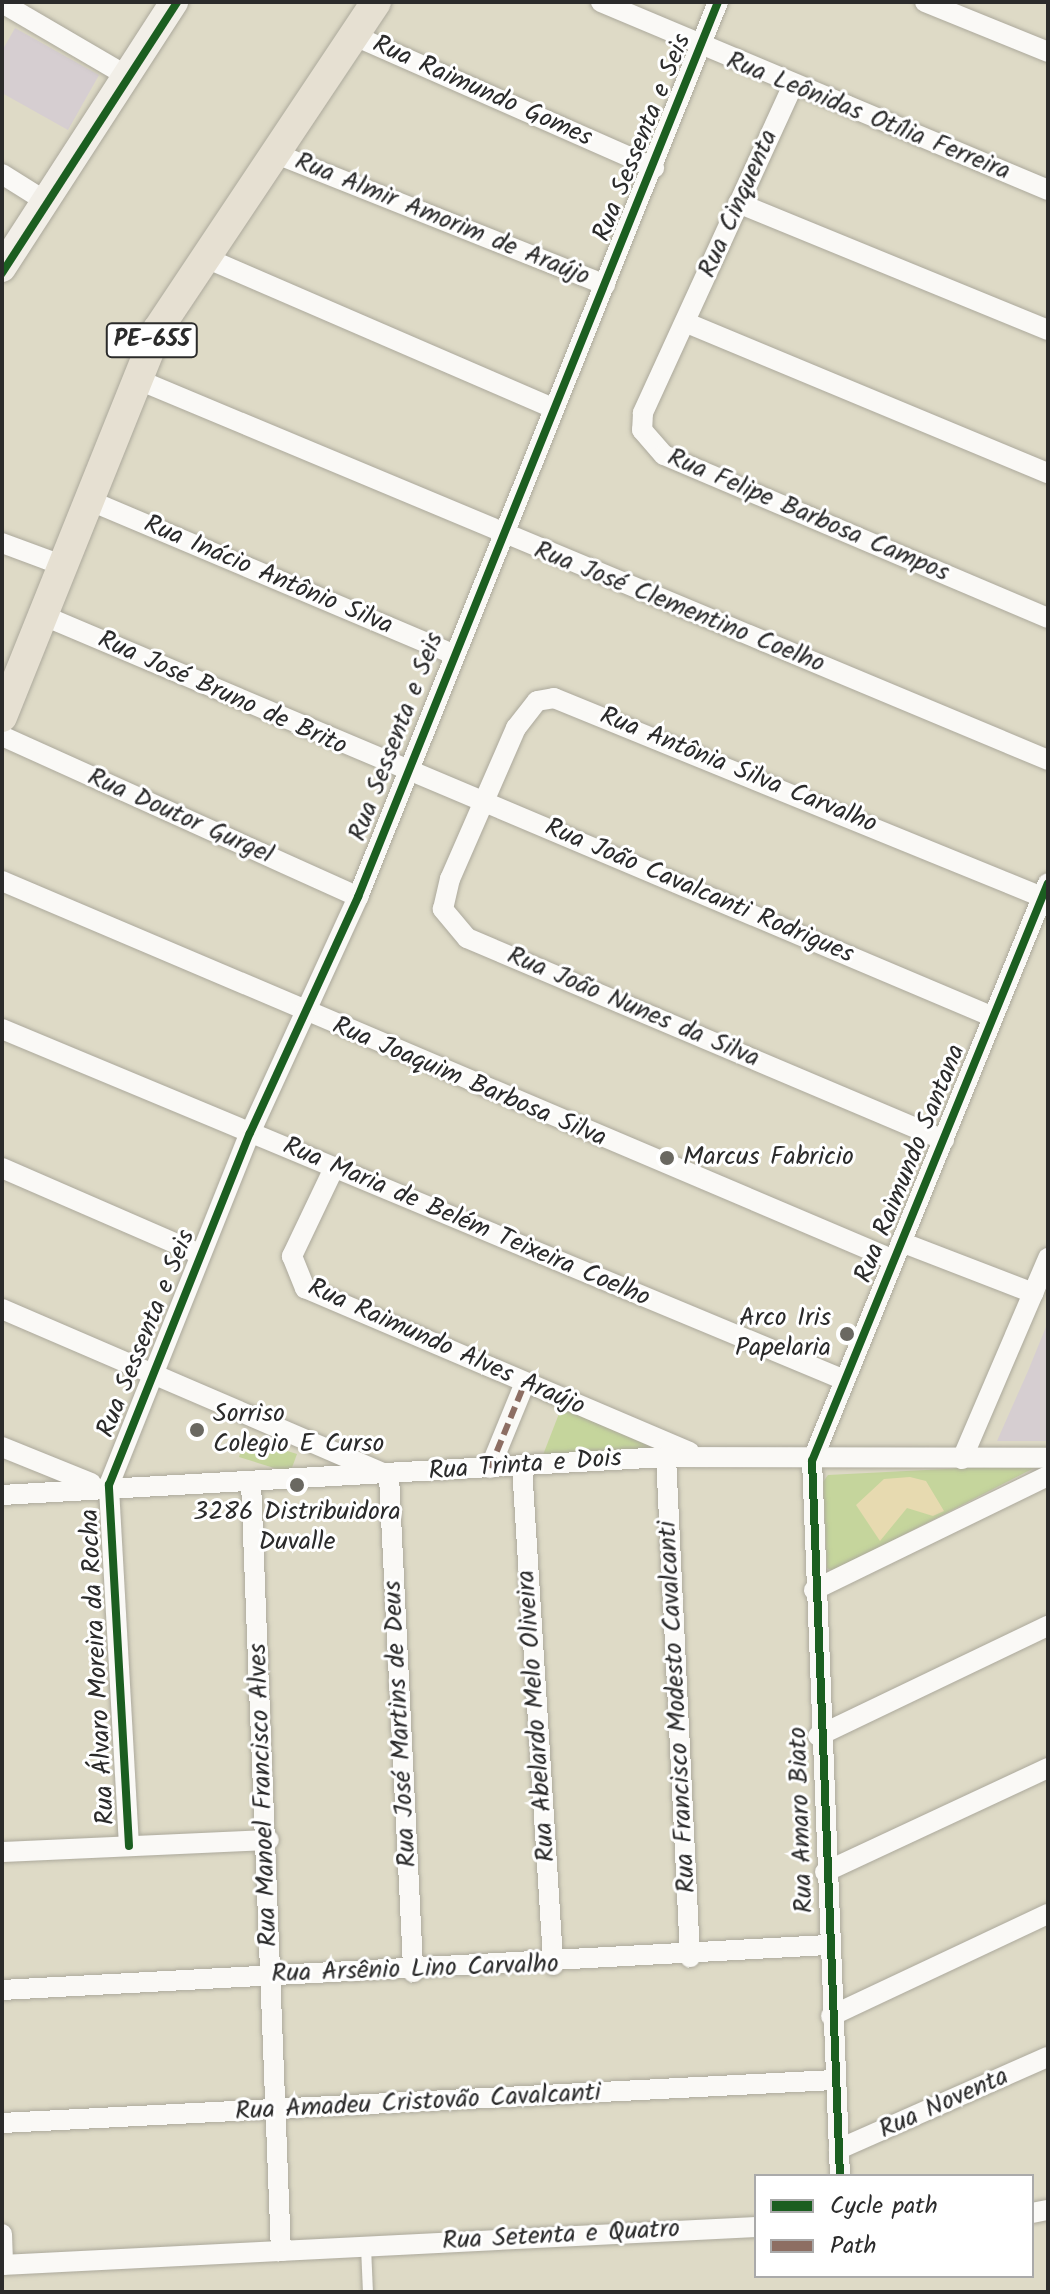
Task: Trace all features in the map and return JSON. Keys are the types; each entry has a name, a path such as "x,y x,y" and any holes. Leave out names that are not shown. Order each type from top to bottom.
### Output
{"main road":[{"name":"PE-655","path":"2,717 134,378 206,258 279,155 376,2"}],"street":[{"path":"2,268 42,199 174,2"},
{"name":"Rua Leônidas Otília Ferreira","path":"601,2 701,48 1048,190"},
{"name":"Rua Sessenta e Seis","path":"102,1485 250,1133 358,897 402,772 550,407 654,168 718,2"},
{"path":"925,2 1048,52"},
{"path":"2,3 125,75"},
{"name":"Rua Raimundo Gomes","path":"355,36 654,168"},
{"name":"Rua Cinquenta","path":"687,323 793,85"},
{"name":"Rua Almir Amorim de Araújo","path":"279,155 605,285"},
{"path":"2,174 42,199"},
{"path":"738,203 1048,330"},
{"path":"206,258 550,407"},
{"path":"687,323 1048,473"},
{"name":"Rua Felipe Barbosa Campos","path":"687,323 643,413 642,430 656,450 1048,618"},
{"name":"Rua José Clementino Coelho","path":"134,378 1048,760"},
{"name":"Rua Inácio Antônio Silva","path":"86,499 451,653"},
{"path":"2,543 61,565"},
{"name":"Rua José Bruno de Brito","path":"42,615 402,772"},
{"name":"Rua Antônia Silva Carvalho","path":"488,802 527,709 554,698 1045,890"},
{"name":"Rua Doutor Gurgel","path":"2,736 358,897"},
{"name":"Rua João Cavalcanti Rodrigues","path":"402,772 488,802 993,1017"},
{"name":"Rua João Nunes da Silva","path":"488,802 444,898 448,923 459,933 944,1140"},
{"name":"Rua Joaquim Barbosa Silva","path":"2,881 306,1015 897,1251 1033,1293"},
{"name":"Rua Raimundo Santana","path":"812,1461 842,1379 944,1140 1045,890"},
{"name":"Rua Maria de Belém Teixeira Coelho","path":"2,1029 842,1379"},
{"path":"2,1168 200,1254"},
{"name":"Rua Raimundo Alves Araújo","path":"334,1168 292,1256 299,1282 524,1385 709,1459"},
{"path":"962,1459 1048,1258"},
{"path":"2,1309 389,1476"},
{"path":"490,1468 524,1385"},
{"path":"2,1447 102,1485"},
{"name":"Rua Trinta e Dois","path":"2,1495 102,1485 389,1476 666,1457 812,1461 1048,1458"},
{"name":"Rua Francisco Modesto Cavalcanti","path":"666,1457 690,1957"},
{"name":"Rua Amaro Biato","path":"812,1461 818,1736 840,2174"},
{"name":"Rua Abelardo Melo Oliveira","path":"522,1467 553,1965"},
{"name":"Rua José Martins de Deus","path":"389,1476 413,1972"},
{"path":"814,1590 1048,1476"},
{"name":"Rua Manoel Francisco Alves","path":"251,1482 269,1840 269,1976 281,2251"},
{"name":"Rua Álvaro Moreira da Rocha","path":"102,1485 129,1846"},
{"path":"818,1736 1048,1626"},
{"path":"825,1872 1048,1768"},
{"path":"2,1852 269,1840"},
{"path":"831,2016 1048,1914"},
{"name":"Rua Arsênio Lino Carvalho","path":"2,1990 553,1965 827,1945"},
{"name":"Rua Noventa","path":"839,2149 1048,2057"},
{"name":"Rua Amadeu Cristovão Cavalcanti","path":"2,2123 833,2080"},
{"name":"Rua Setenta e Quatro","path":"2,2265 754,2227"},
{"path":"2,2234 2,2265"}],"lane":[{"path":"366,2247 368,2292"}],"green space":[{"path":"562,1406 671,1450 541,1460"},
{"path":"245,1438 297,1454 290,1473 239,1457"},
{"path":"1042,1464 833,1571 827,1568 823,1482 828,1475"}],"sand":[{"path":"910,1477 926,1481 944,1511 933,1516 907,1508 880,1541 856,1505 884,1479"}],"building":[{"path":"15,28 99,75 68,130 2,93 2,51"},
{"path":"1048,1322 1048,1441 997,1441 1028,1371"}],"marked path":[{"path":"490,1468 524,1385"}],"cycle path":[{"path":"2,273 177,2"},
{"path":"129,1846 109,1485 250,1133 358,897 718,2"},
{"path":"840,2174 812,1461 1048,883"}],"place":[{"name":"Marcus Fabricio","path":"667,1158"},
{"name":"Arco Iris Papelaria","path":"847,1334"},
{"name":"Sorriso Colegio E Curso","path":"197,1430"},
{"name":"3286 Distribuidora Duvalle","path":"297,1485"}]}
